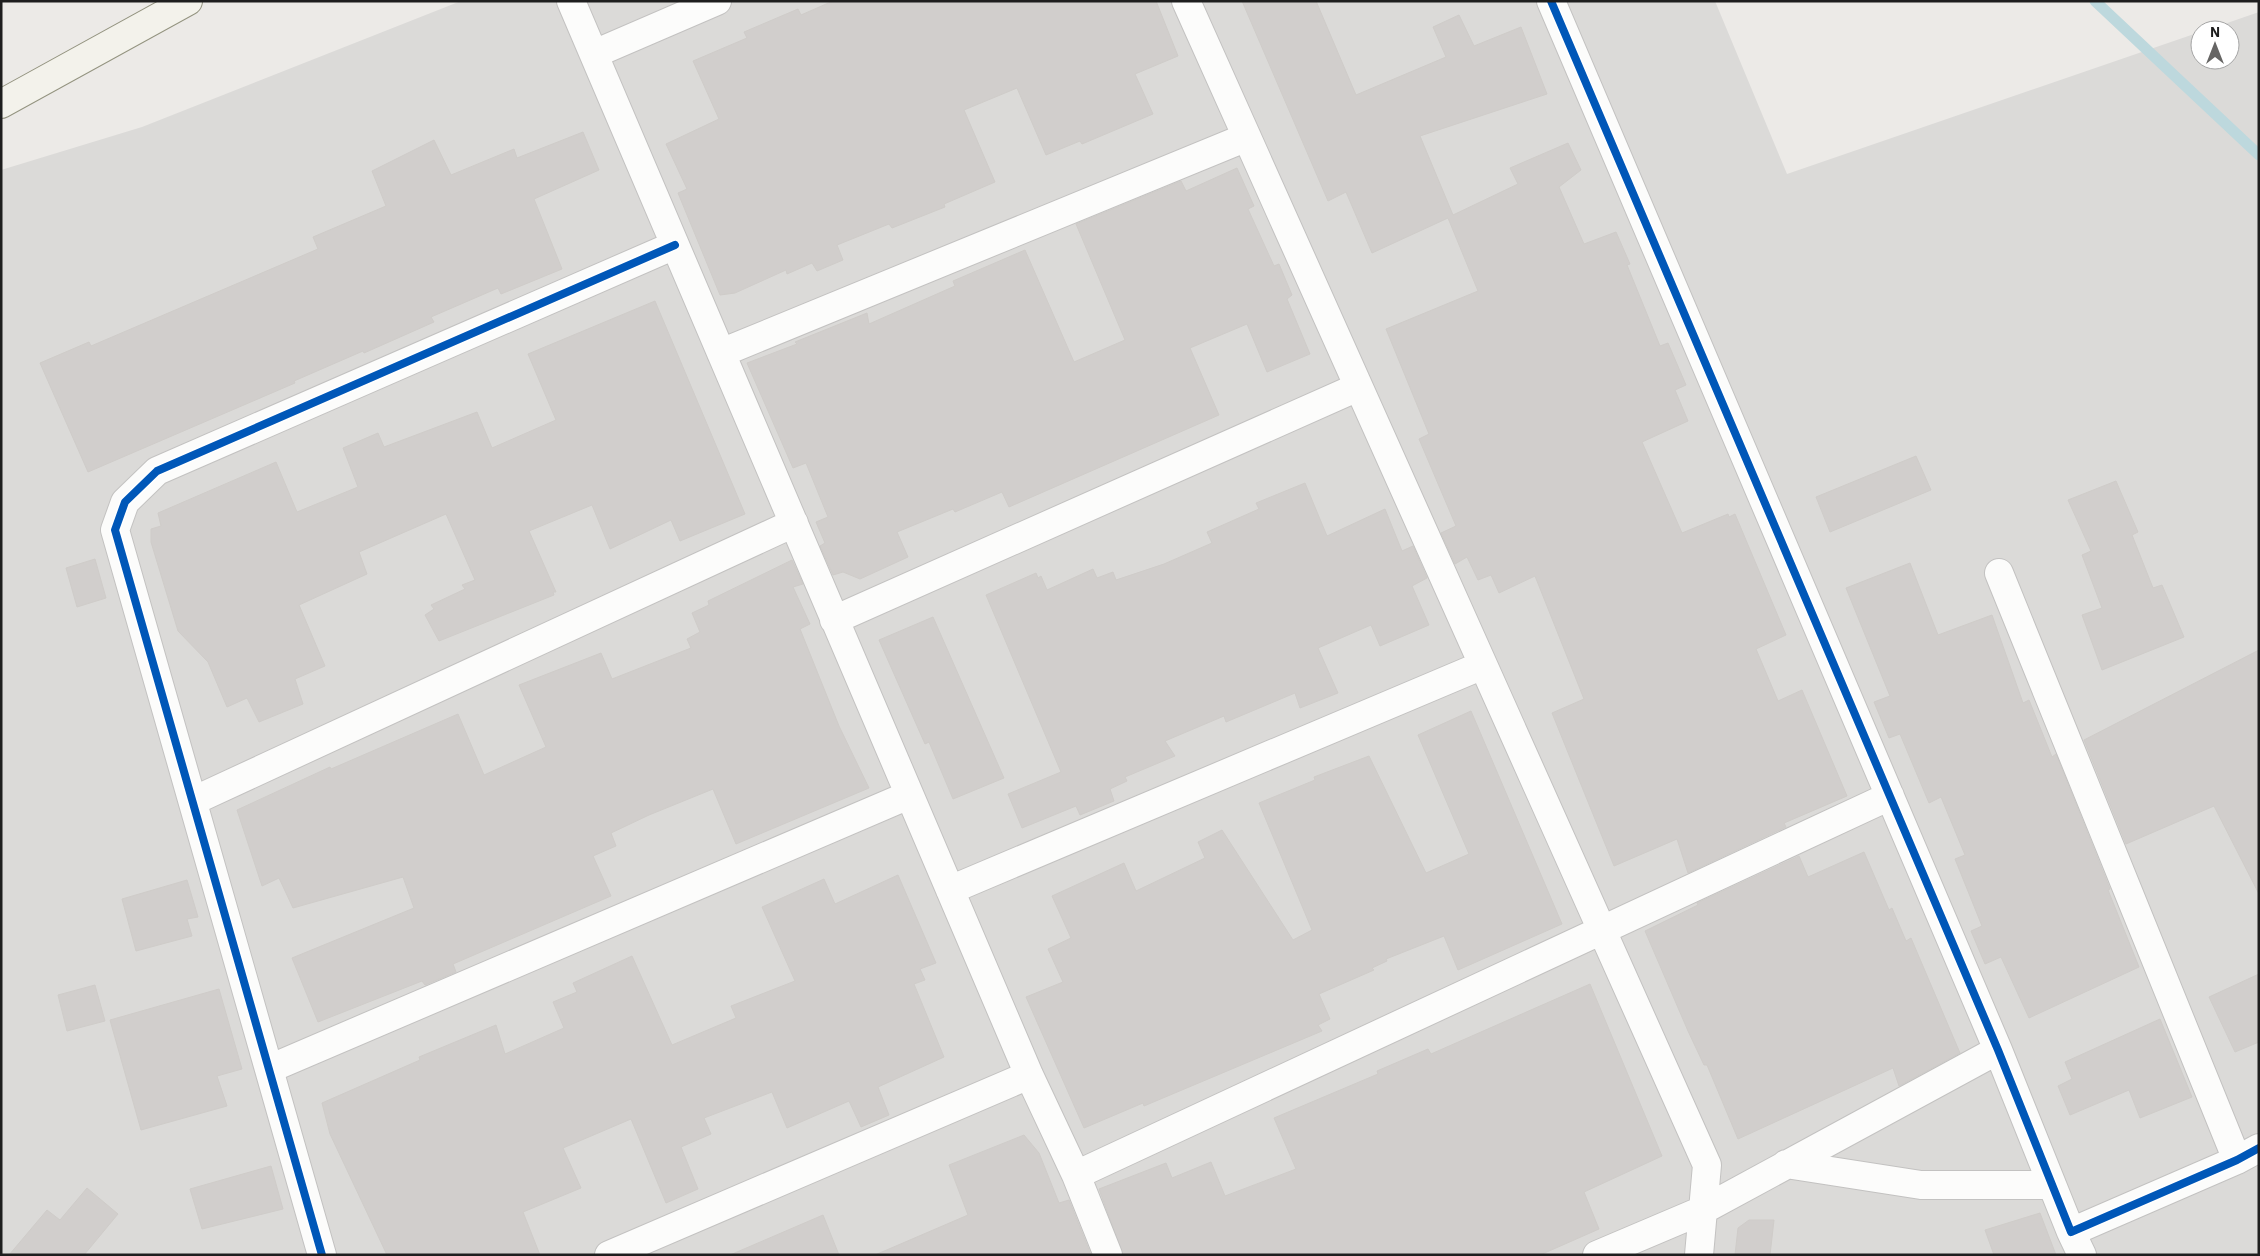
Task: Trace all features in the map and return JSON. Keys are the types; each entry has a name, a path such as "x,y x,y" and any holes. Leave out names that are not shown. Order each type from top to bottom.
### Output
{"main road":[{"path":"1,104 188,1"}],"street":[{"path":"571,1 1029,1076 1076,1175 1108,1255"},
{"path":"594,54 716,1"},
{"path":"1186,1 1706,1165 1698,1255"},
{"path":"1551,1 1998,1050 2076,1243 2248,1154 1999,573"},
{"path":"721,353 1247,137"},
{"path":"322,1255 115,530 125,502 158,471 675,245"},
{"path":"834,620 1358,386"},
{"path":"193,801 794,523"},
{"path":"950,890 1483,665"},
{"path":"269,1069 910,795"},
{"path":"1076,1175 1890,796"},
{"path":"1597,1255 1703,1210 1998,1050"},
{"path":"609,1255 1029,1076"},
{"path":"1786,1164 1921,1184 2052,1185"}],"shaded area":[{"path":"461,1 1715,1 1787,174 2190,35 2190,70 2240,70 2240,20 2236,20 2259,12 2259,1255 1,1255 1,170 142,127"}],"building":[{"path":"833,1 1156,1 1178,56 1135,74 1153,114 1082,144 1080,141 1046,155 1017,88 964,110 995,182 944,204 945,207 892,228 889,224 837,245 843,260 817,271 812,263 787,274 786,270 735,293 720,295 678,193 687,189 666,144 719,119 693,61 747,38 744,32 798,9 801,15"},
{"path":"1242,1 1316,1 1356,95 1446,57 1433,27 1459,15 1474,46 1521,27 1547,94 1420,136 1453,215 1518,184 1510,168 1568,143 1581,170 1559,187 1584,244 1616,232 1630,264 1627,265 1660,346 1668,343 1686,385 1675,390 1688,421 1642,442 1682,533 1728,514 1729,517 1735,514 1786,635 1756,649 1778,701 1802,690 1847,796 1784,823 1786,827 1688,873 1677,839 1614,866 1552,713 1584,699 1535,576 1499,593 1491,575 1478,580 1467,557 1455,564 1441,533 1456,526 1419,439 1429,434 1386,329 1478,291 1448,218 1372,253 1346,192 1328,201"},
{"path":"583,132 599,170 534,199 562,269 501,294 498,288 431,317 434,322 364,353 363,351 294,381 295,383 88,472 40,363 89,342 91,346 318,249 313,237 386,206 372,171 434,140 451,175 514,149 517,158"},
{"path":"1237,168 1254,206 1248,209 1274,266 1279,264 1292,295 1287,299 1310,354 1267,372 1247,324 1190,348 1219,415 1009,507 1002,492 955,512 953,509 897,532 908,557 860,579 843,572 833,575 820,546 825,543 816,522 828,517 806,463 793,468 747,363 797,344 795,342 867,313 869,324 955,286 953,281 1025,250 1074,362 1125,340 1076,224 1181,181 1186,191"},
{"path":"655,301 745,514 680,541 671,520 610,549 592,505 529,531 556,592 553,592 554,595 439,641 425,615 434,609 431,605 465,589 462,585 475,580 446,514 359,552 367,574 299,605 325,666 295,679 303,704 259,722 247,698 227,707 208,662 178,631 151,542 151,529 161,526 158,513 276,462 297,512 358,487 343,448 378,433 384,447 477,412 492,448 556,420 528,354"},
{"path":"1916,456 1931,490 1830,532 1816,497"},
{"path":"2116,481 2138,532 2132,535 2153,588 2162,585 2184,637 2102,670 2082,615 2102,608 2082,555 2091,551 2068,500"},
{"path":"1305,483 1327,536 1385,509 1402,551 1413,546 1427,578 1412,586 1429,625 1380,646 1371,625 1318,648 1338,693 1300,708 1295,693 1226,722 1224,716 1165,741 1175,756 1125,777 1127,781 1110,789 1114,801 1080,815 1076,806 1022,828 1008,794 1061,772 986,595 1036,573 1038,578 1041,576 1047,590 1093,569 1097,578 1113,572 1116,580 1164,564 1212,543 1207,532 1259,509 1256,503"},
{"path":"95,559 106,598 77,607 66,568"},
{"path":"792,560 803,584 793,587 810,624 800,629 839,726 869,788 736,844 713,789 649,815 611,833 616,846 593,856 611,896 453,964 456,972 425,985 422,981 318,1022 292,958 414,908 403,877 293,908 279,878 262,886 237,810 330,767 331,769 458,714 484,775 546,747 519,685 601,653 612,679 691,648 687,639 700,632 692,613 709,605 708,601"},
{"path":"1910,563 1938,635 1992,615 2023,703 2029,700 2052,757 2056,754 2139,967 2029,1018 2001,957 1985,964 1971,931 1982,926 1955,859 1965,855 1941,797 1929,803 1900,734 1889,738 1874,702 1890,696 1846,588"},
{"path":"933,617 1004,778 953,799 929,742 925,744 879,640"},
{"path":"2259,650 2259,894 2214,806 2126,844 2084,740"},
{"path":"1471,711 1562,924 1458,970 1444,936 1386,959 1387,961 1372,968 1374,970 1319,994 1330,1019 1318,1025 1322,1031 1144,1106 1143,1103 1084,1128 1026,997 1063,982 1048,949 1071,938 1052,896 1124,863 1136,891 1205,858 1198,842 1222,830 1293,940 1312,930 1259,803 1315,780 1314,777 1369,756 1426,873 1469,854 1418,735"},
{"path":"1864,852 1889,910 1892,908 1906,941 1911,938 1960,1053 1899,1086 1893,1068 1738,1139 1707,1065 1704,1065 1688,1031 1645,931 1698,905 1697,903 1799,856 1808,877"},
{"path":"898,875 936,963 920,969 925,980 914,984 944,1057 878,1087 889,1115 861,1127 849,1101 787,1128 772,1092 704,1118 711,1134 681,1147 698,1189 666,1203 631,1119 563,1148 581,1188 523,1212 540,1255 387,1255 330,1134 322,1103 420,1060 419,1057 496,1025 505,1054 564,1028 553,1002 577,992 573,983 632,956 672,1045 736,1018 731,1006 795,981 762,907 824,879 835,904"},
{"path":"187,880 198,917 187,919 192,936 136,951 122,899"},
{"path":"2259,974 2259,1042 2235,1052 2209,997"},
{"path":"1590,984 1662,1156 1584,1192 1599,1229 1540,1255 1123,1255 1099,1189 1166,1163 1172,1178 1211,1162 1225,1196 1296,1169 1274,1118 1378,1074 1377,1071 1428,1049 1431,1054"},
{"path":"95,985 105,1021 67,1031 58,995"},
{"path":"219,989 242,1069 217,1076 227,1106 141,1130 110,1020"},
{"path":"2160,1019 2192,1097 2140,1118 2129,1090 2070,1115 2058,1086 2072,1079 2065,1062"},
{"path":"1024,1135 1039,1153 1059,1203 1069,1200 1091,1255 875,1255 968,1215 949,1165"},
{"path":"271,1166 283,1209 202,1229 190,1189"},
{"path":"87,1188 118,1214 84,1255 9,1255 47,1210 60,1220"},
{"path":"2040,1213 2056,1255 1994,1255 1985,1230"},
{"path":"823,1215 839,1255 730,1255"},
{"path":"1749,1220 1774,1220 1770,1255 1735,1255 1738,1228"}],"waterway":[{"path":"2095,1 2259,155"}],"cycle path":[{"path":"1551,1 1998,1050 2071,1232 2237,1160 2259,1148"},
{"path":"322,1255 115,530 125,502 157,471 675,245"}]}
